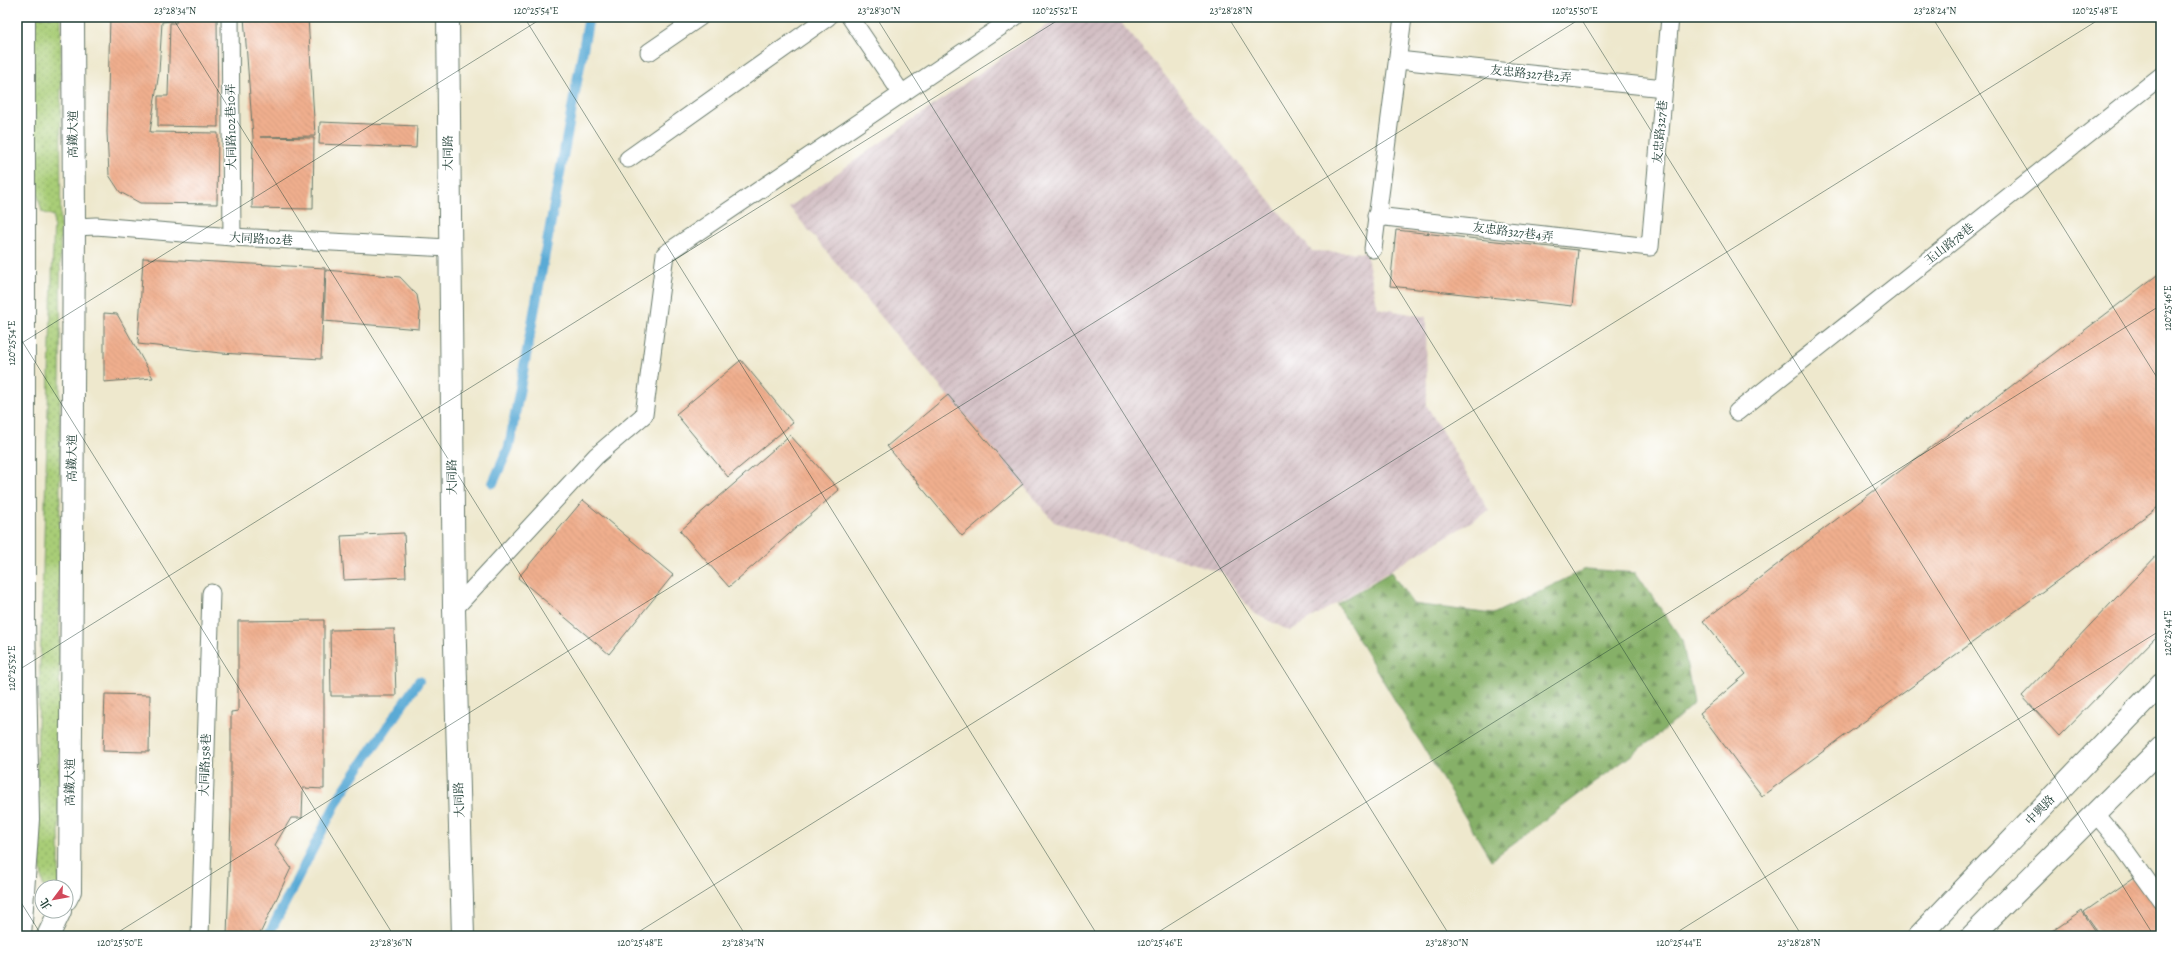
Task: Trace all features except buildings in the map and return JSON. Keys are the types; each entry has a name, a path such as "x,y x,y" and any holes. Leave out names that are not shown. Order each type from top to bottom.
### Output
{"street":[{"path":"20,936 28,819 24,620 24,17"},
{"name":"高鐵大道","path":"70,879 74,227 72,17"},
{"name":"大同路","path":"448,17 449,248 454,609 463,936"},
{"name":"中興路","path":"1919,936 2161,684"},
{"path":"1981,933 2161,748"},
{"path":"48,936 56,919"}],"lane":[{"name":"大同路102巷10弄","path":"230,17 232,237"},
{"path":"649,52 700,17"},
{"path":"628,158 828,17"},
{"path":"850,17 902,94"},
{"path":"454,609 596,456 644,415 665,254 1015,17"},
{"path":"1373,249 1376,216 1403,17"},
{"name":"友忠路327巷","path":"1650,247 1670,17"},
{"name":"友忠路327巷2弄","path":"1398,60 1664,88"},
{"name":"玉山路78巷","path":"1737,412 2161,76"},
{"name":"友忠路327巷4弄","path":"1376,216 1650,247"},
{"name":"大同路102巷","path":"74,227 96,226 232,237 449,248"},
{"name":"大同路158巷","path":"200,936 211,593"},
{"path":"2096,814 2120,843 2161,900"}],"shaded area":[{"path":"1077,17 1116,17 1312,251 1366,253 1378,308 1426,317 1427,406 1489,511 1290,631 1253,613 1222,572 1054,522 789,207 1052,22"}],"green space":[{"path":"17,17 61,17 59,879 42,879 35,823 54,216 42,212 17,114"},
{"path":"1586,569 1636,573 1682,640 1694,703 1661,733 1491,860 1337,604 1391,572 1413,604 1493,614"}],"waterway":[{"path":"493,483 509,447 589,17"},
{"path":"268,936 341,794 419,681"}]}
